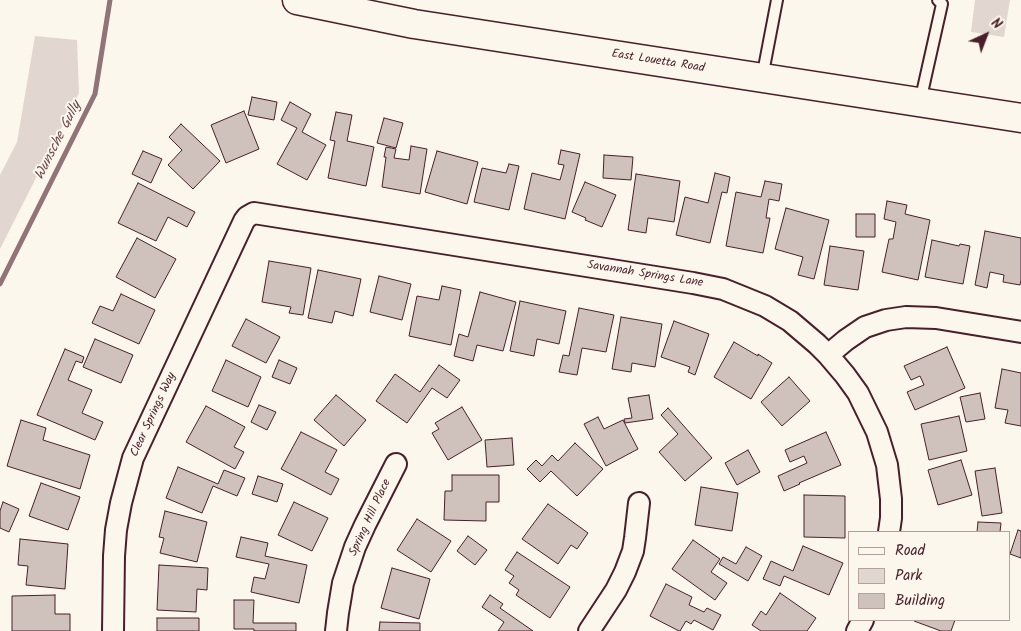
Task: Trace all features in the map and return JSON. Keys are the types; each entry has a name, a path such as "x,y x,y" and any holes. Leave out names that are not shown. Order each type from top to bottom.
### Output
{"main road":[{"name":"East Louetta Road","path":"297,0 382,13 414,24 1021,118"}],"street":[{"name":"Savannah Springs Lane","path":"251,214 258,213 709,286 737,294 780,314 804,332 828,355 858,394 881,445 890,484 891,518 889,531"},
{"name":"Clear Springs Way","path":"113,631 116,530 131,464 244,221 251,214"},
{"path":"828,355 865,327 886,320 906,317 936,318 1021,332"},
{"name":"Spring Hill Place","path":"336,631 343,583 355,546 396,464"},
{"path":"589,631 616,590 625,572 636,538 640,503"}],"lane":[{"path":"762,78 777,0"},
{"path":"920,102 942,4 938,0"}],"green space":[{"path":"975,0 1010,0 1004,37 971,32"},
{"path":"35,36 77,40 79,93 0,249 0,175 17,142"}],"building":[{"path":"252,97 277,102 274,120 248,115"},
{"path":"290,102 311,114 302,132 326,145 307,180 277,164 297,128 281,120"},
{"path":"244,111 259,149 226,163 211,125"},
{"path":"336,112 352,115 347,141 374,147 366,186 328,178 335,141 330,140"},
{"path":"384,118 403,123 396,148 377,143"},
{"path":"181,124 220,161 193,189 168,165 182,150 169,137"},
{"path":"411,146 427,149 420,194 382,187 386,147 396,149 394,158 409,160"},
{"path":"561,150 580,154 565,219 524,209 532,173 560,180 564,165 558,164"},
{"path":"143,151 162,159 151,183 132,174"},
{"path":"437,151 478,162 467,204 425,192"},
{"path":"604,155 633,157 631,180 603,178"},
{"path":"509,164 519,166 509,210 474,202 482,168 506,173"},
{"path":"715,173 730,177 727,193 722,192 710,243 676,235 685,197 708,203"},
{"path":"636,174 680,181 674,222 648,218 646,233 628,230"},
{"path":"765,181 782,184 779,201 769,199 766,218 770,218 763,253 726,246 736,192 761,197"},
{"path":"585,182 616,195 602,227 572,212"},
{"path":"138,183 195,212 187,227 168,217 156,241 118,223"},
{"path":"887,201 907,205 905,214 930,220 918,280 882,272 889,239 893,239 896,222 884,219"},
{"path":"786,208 829,220 814,279 798,275 803,257 775,249"},
{"path":"856,214 875,214 875,237 856,237"},
{"path":"985,231 1021,238 1020,285 1003,282 1004,275 990,272 987,288 975,285"},
{"path":"137,238 176,259 155,298 116,277"},
{"path":"932,240 959,246 960,244 970,246 963,284 925,277"},
{"path":"830,246 864,251 858,290 824,285"},
{"path":"269,261 311,268 303,315 289,313 291,307 262,302"},
{"path":"318,270 361,279 353,316 335,311 332,323 308,318"},
{"path":"379,276 411,284 402,320 370,312"},
{"path":"442,286 461,290 451,345 409,336 417,296 439,300"},
{"path":"480,292 516,302 503,351 477,345 473,361 454,356 459,334 468,337"},
{"path":"121,294 155,310 139,344 92,323 100,306 113,311"},
{"path":"520,301 566,311 559,344 537,339 534,356 510,351"},
{"path":"579,308 614,315 606,352 582,348 577,375 559,372 563,355 569,356"},
{"path":"621,317 662,324 655,367 632,363 631,372 612,369"},
{"path":"246,319 280,337 266,363 232,346"},
{"path":"674,321 709,334 695,375 688,372 690,367 661,357"},
{"path":"95,339 133,355 121,383 83,367"},
{"path":"734,342 772,363 751,399 714,377"},
{"path":"947,347 965,388 915,410 907,392 924,385 920,376 911,380 904,366"},
{"path":"65,349 84,357 82,363 76,361 68,380 92,390 82,413 103,422 95,440 37,415"},
{"path":"226,360 261,377 248,407 212,391"},
{"path":"279,360 297,368 290,384 272,377"},
{"path":"439,365 460,380 447,398 432,388 407,423 376,401 395,374 420,392"},
{"path":"1002,369 1021,373 1021,426 1005,423 1008,410 995,408"},
{"path":"789,377 810,401 782,426 761,402"},
{"path":"980,393 985,419 966,422 960,397"},
{"path":"336,395 366,420 344,446 314,420"},
{"path":"649,395 653,419 625,423 624,419 632,418 628,398"},
{"path":"259,405 276,412 267,430 251,422"},
{"path":"206,406 245,427 234,447 244,452 235,469 186,442"},
{"path":"462,407 482,440 448,460 432,433 439,429 435,423"},
{"path":"668,408 712,458 685,481 659,452 678,434 661,415"},
{"path":"959,416 967,451 929,460 921,424"},
{"path":"598,417 604,429 623,420 638,449 606,466 584,424"},
{"path":"21,420 46,428 43,440 90,455 80,489 7,466"},
{"path":"301,432 337,450 325,472 339,479 331,495 281,469"},
{"path":"826,432 841,465 784,491 778,476 807,463 804,456 790,462 785,450"},
{"path":"512,438 514,465 487,467 485,440"},
{"path":"575,443 603,469 577,496 551,471 540,482 527,469 536,460 542,466 552,455 558,461"},
{"path":"748,450 760,472 737,485 725,463"},
{"path":"961,460 972,495 938,505 928,470"},
{"path":"178,467 218,484 224,470 245,478 237,496 213,486 202,513 166,498"},
{"path":"995,468 1002,513 982,516 975,471"},
{"path":"452,475 499,475 499,502 486,502 486,521 444,520 445,491 452,491"},
{"path":"258,476 283,484 277,502 252,494"},
{"path":"41,483 80,497 68,530 29,516"},
{"path":"701,487 738,493 732,531 695,525"},
{"path":"804,495 845,496 845,538 804,537"},
{"path":"3,502 19,509 9,532 0,528 0,511"},
{"path":"294,502 328,518 312,551 278,535"},
{"path":"548,504 588,533 577,549 571,545 558,564 522,539"},
{"path":"165,511 207,522 197,562 160,553 164,538 159,537"},
{"path":"417,519 451,541 431,572 397,550"},
{"path":"978,522 1001,523 1000,531 977,531"},
{"path":"1018,530 1021,531 1021,558 1011,554"},
{"path":"468,536 487,550 475,565 457,551"},
{"path":"241,537 268,543 265,556 307,565 299,603 251,592 254,577 265,579 269,564 236,557"},
{"path":"20,539 68,544 65,589 26,585 28,566 18,565"},
{"path":"693,540 720,559 711,572 727,583 715,600 672,569"},
{"path":"803,546 843,563 829,595 784,576 780,586 763,579 771,561 793,571"},
{"path":"746,547 762,556 748,581 719,564 723,557 736,564"},
{"path":"517,552 570,587 550,618 516,595 519,590 509,583 514,576 505,570"},
{"path":"159,565 208,568 207,590 197,589 196,612 157,610"},
{"path":"392,568 430,579 419,619 381,608"},
{"path":"666,584 692,597 689,605 704,612 707,608 721,615 713,630 694,620 691,624 686,621 679,631 650,616"},
{"path":"780,593 816,618 807,631 761,631 752,625 761,611 766,615"},
{"path":"55,595 55,614 70,614 70,631 12,631 12,596"},
{"path":"490,595 503,604 500,608 533,631 498,631 504,622 482,607"},
{"path":"234,600 254,600 253,623 296,623 296,631 234,629"},
{"path":"157,618 199,618 199,631 157,631"},
{"path":"914,621 955,621 951,631 941,631"},
{"path":"380,622 420,623 420,631 379,631"}],"waterway":[{"name":"Wunsche Gully","path":"0,284 95,94 110,0"}]}
